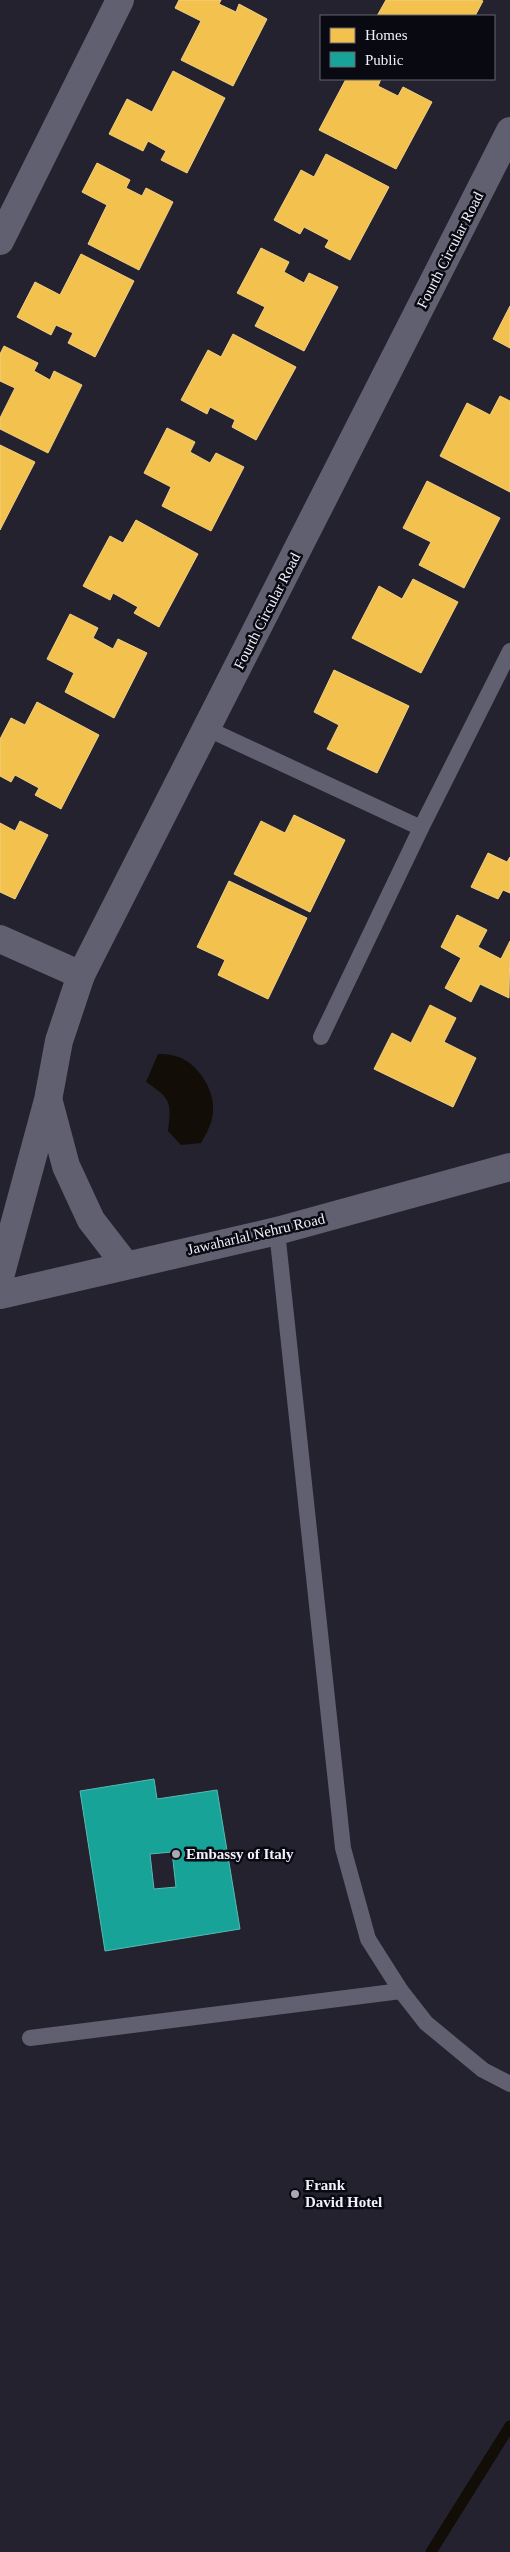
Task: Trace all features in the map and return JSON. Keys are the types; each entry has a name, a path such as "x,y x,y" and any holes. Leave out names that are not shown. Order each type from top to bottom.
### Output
{"street":[{"path":"0,241 120,0"},
{"name":"Fourth Circular Road","path":"0,1277 48,1100 59,1041 81,974 208,728 510,131"},
{"path":"0,939 81,974"},
{"name":"Fourth Circular Road","path":"48,1100 70,1175 91,1220 125,1264"},
{"name":"Jawaharlal Nehru Road","path":"0,1295 125,1264 277,1231 510,1168"}],"lane":[{"path":"320,1037 510,650"},
{"path":"208,728 421,828"},
{"path":"277,1231 343,1848 368,1939 401,1991 426,2023 483,2070 510,2084"},
{"path":"30,2038 401,1991"}],"shaded area":[{"path":"158,1054 172,1055 185,1060 195,1068 208,1086 212,1099 213,1116 201,1143 181,1145 168,1131 170,1113 168,1101 160,1092 146,1082"}],"building: Homes":[{"path":"179,0 221,0 219,4 236,12 239,4 267,19 233,86 181,60 201,21 175,8"},
{"path":"386,0 483,1 476,15 378,15"},
{"path":"173,71 225,98 187,173 161,160 166,151 148,141 143,151 109,134 127,99 152,112"},
{"path":"345,80 381,80 378,86 398,96 403,87 432,102 396,169 319,130"},
{"path":"326,154 389,187 350,260 325,247 329,240 304,227 300,234 274,220 301,170 314,177"},
{"path":"97,163 130,180 126,188 142,196 146,188 173,202 139,270 88,244 107,205 82,192"},
{"path":"261,248 289,262 284,272 304,283 309,273 338,287 304,351 255,326 265,307 237,293"},
{"path":"81,254 134,281 95,357 68,343 73,333 56,325 51,335 17,317 35,282 60,295"},
{"path":"510,306 510,348 493,339"},
{"path":"233,334 296,367 256,440 232,427 235,420 210,407 207,414 181,400 208,350 221,357"},
{"path":"4,346 38,363 34,371 50,380 54,371 82,385 48,453 0,429 0,418 15,388 0,381 0,354"},
{"path":"500,396 510,401 510,492 440,456 467,403 490,415"},
{"path":"167,428 195,442 190,452 210,463 216,453 244,467 211,531 162,506 171,487 144,473"},
{"path":"0,445 35,462 0,530"},
{"path":"427,481 500,518 464,588 419,565 431,542 403,528"},
{"path":"136,520 198,554 159,627 134,613 138,607 113,593 110,600 83,586 110,536 123,543"},
{"path":"413,579 458,602 421,673 352,638 379,586 402,599"},
{"path":"70,614 98,628 93,638 113,649 118,639 147,653 114,718 65,692 74,673 47,659"},
{"path":"334,670 409,706 377,773 327,749 339,725 314,712"},
{"path":"37,702 99,735 61,809 35,795 39,788 15,775 11,782 0,776 0,739 11,718 25,725"},
{"path":"294,815 345,840 310,912 234,874 261,821 285,833"},
{"path":"20,821 48,835 15,899 0,892 0,823 15,831"},
{"path":"488,853 507,862 510,857 510,893 503,890 498,899 471,887"},
{"path":"229,881 307,918 268,999 218,975 225,960 197,947"},
{"path":"457,915 487,930 478,947 501,959 510,941 509,998 480,984 471,1002 445,988 461,958 441,947"},
{"path":"430,1005 456,1018 444,1042 476,1058 453,1107 374,1069 392,1033 411,1043"}],"building: Public":[{"path":"154,1779 157,1799 217,1790 240,1929 105,1951 80,1791","holes":["172,1852 176,1887 154,1889 150,1854"]}],"waterway":[{"path":"431,2552 510,2426"}],"place":[{"name":"Embassy of Italy","path":"176,1854"},
{"name":"Frank David Hotel","path":"295,2194"}]}
